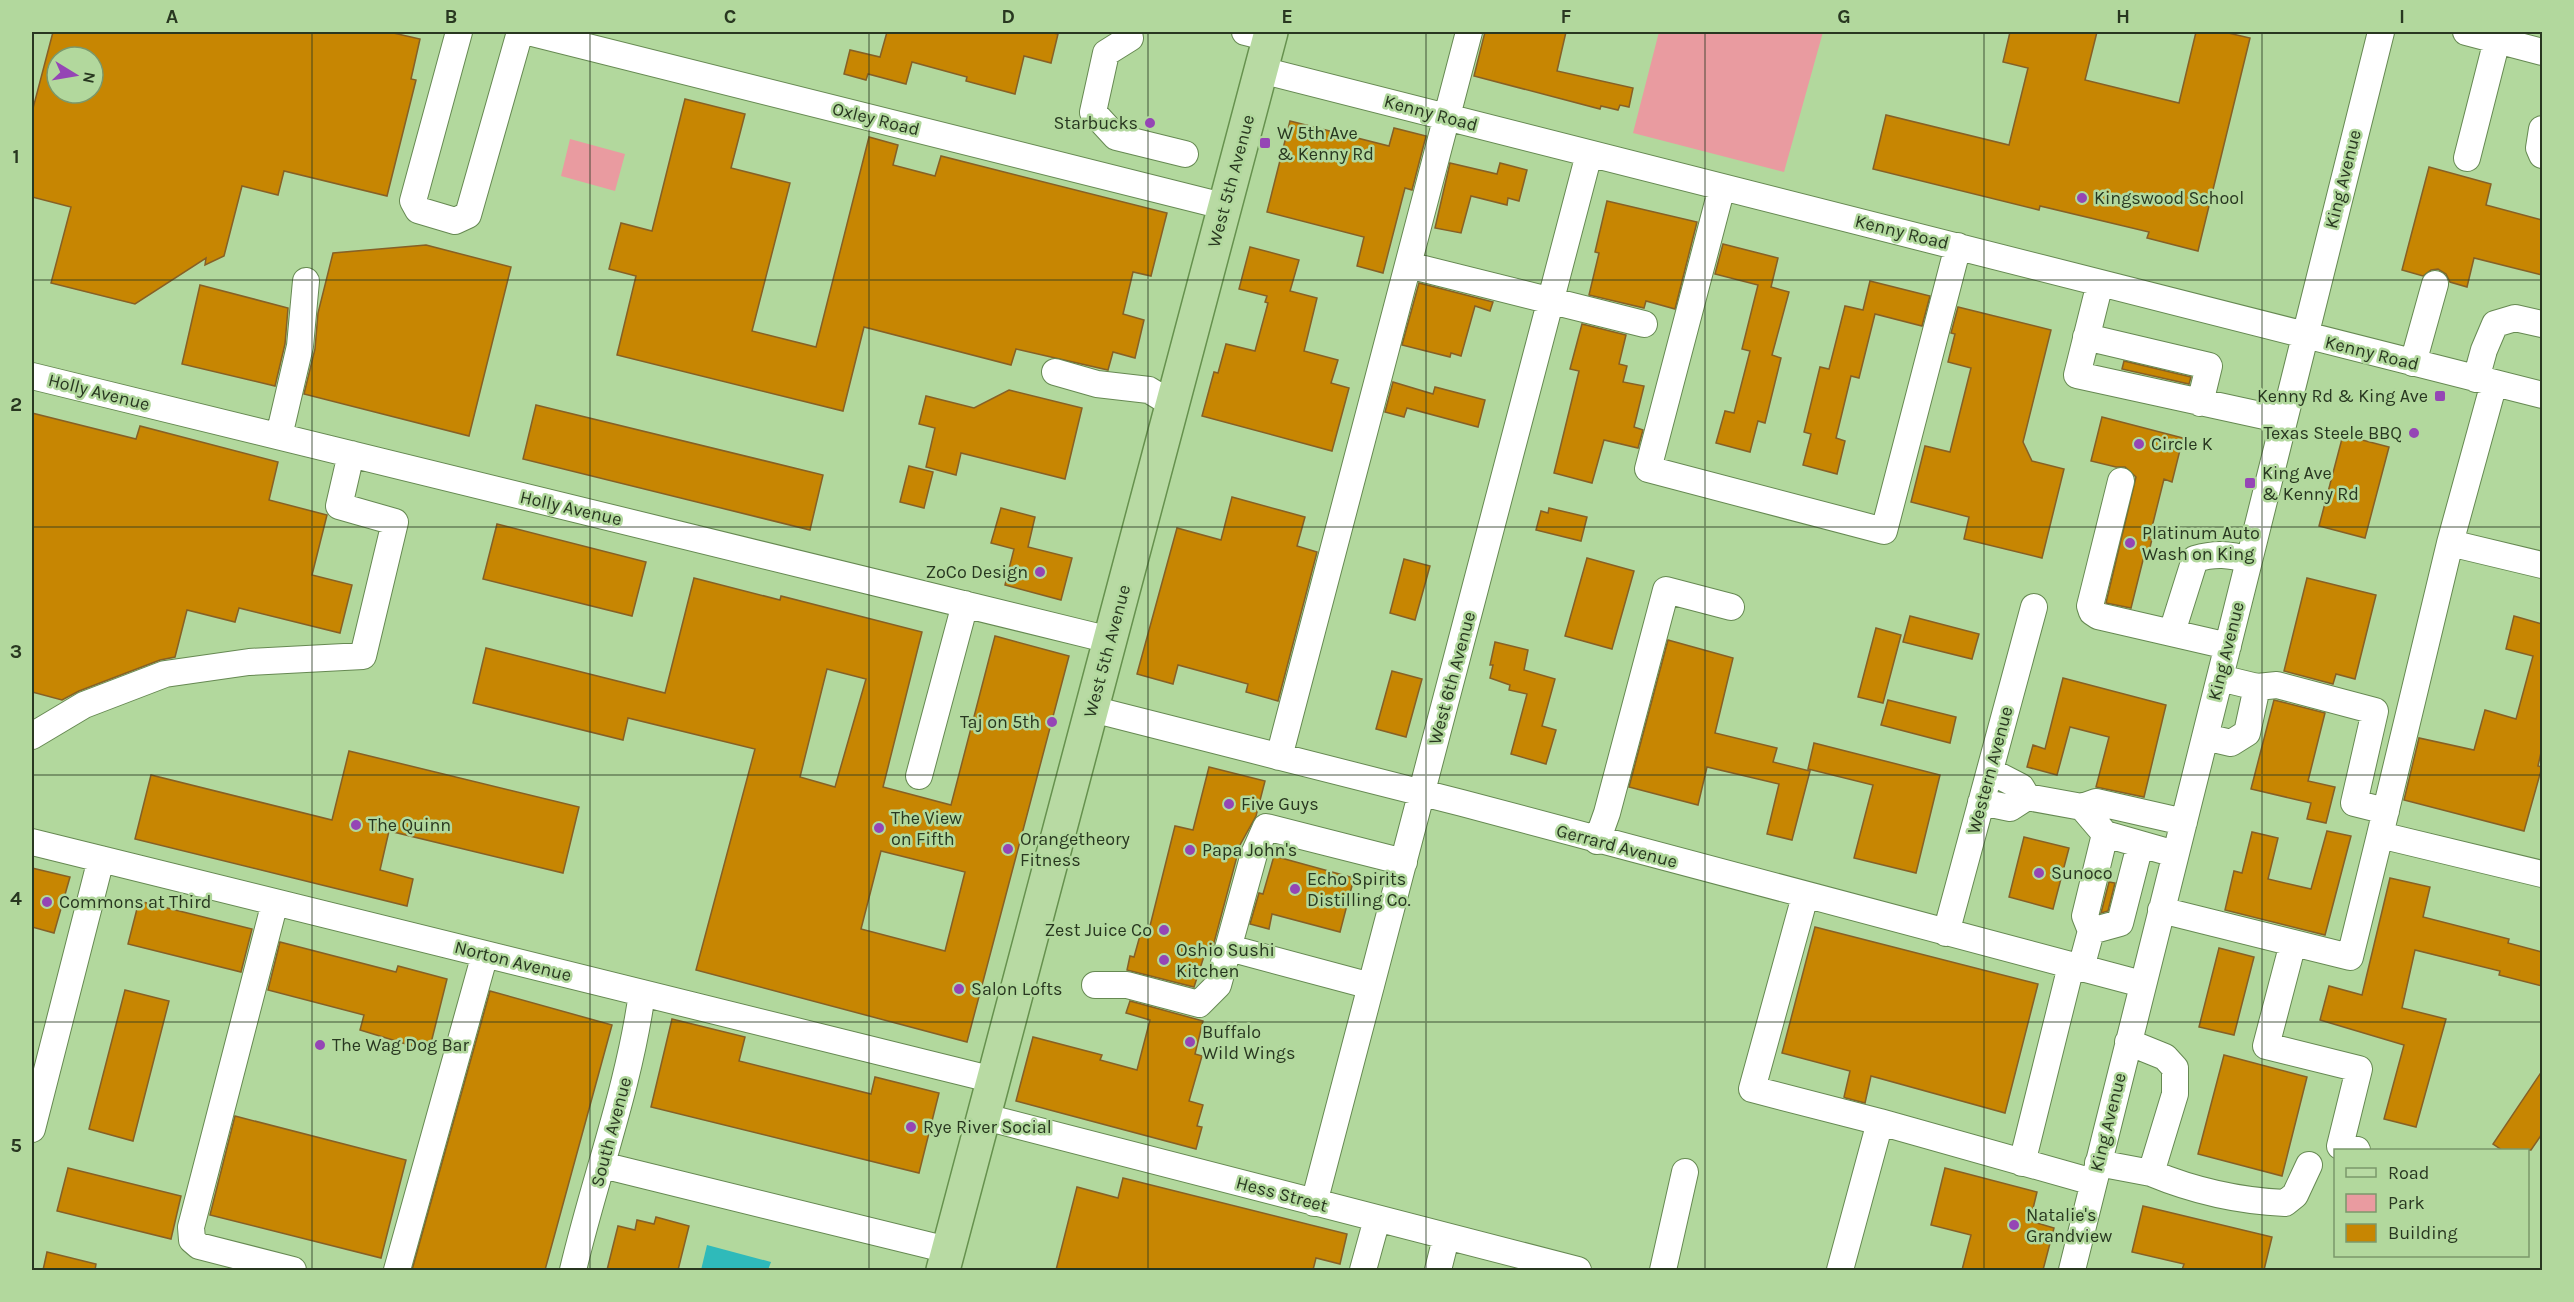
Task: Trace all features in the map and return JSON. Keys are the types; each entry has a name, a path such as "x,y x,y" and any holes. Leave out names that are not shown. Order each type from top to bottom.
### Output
{"main road":[{"name":"West 5th Avenue","path":"946,1260 1223,206 1261,70 1262,34"}],"street":[{"path":"459,32 413,201 418,210 455,221 468,215 520,32"},
{"name":"Oxley Road","path":"528,32 1223,206"},
{"path":"1279,757 1469,32"},
{"name":"King Avenue","path":"2078,1269 2095,1172 2381,32"},
{"path":"2466,32 2542,52"},
{"path":"1130,38 1106,53 1093,112 1116,137 1185,154"},
{"path":"2467,158 2497,40"},
{"name":"Kenny Road","path":"1261,70 2542,395"},
{"path":"2542,129 2539,148 2542,155"},
{"name":"West 6th Avenue","path":"1314,1203 1589,154"},
{"path":"1722,187 1648,469 1884,531 1958,246"},
{"path":"1408,265 1644,324"},
{"path":"279,436 300,346 306,281"},
{"path":"2100,283 2077,375 2283,420"},
{"path":"2413,363 2435,284"},
{"path":"2161,910 2350,957 2450,543 2485,381 2484,350 2495,324 2515,318 2542,324"},
{"path":"2086,337 2209,366 2200,403"},
{"path":"1055,372 1097,384 1149,390 1172,404"},
{"name":"Holly Avenue","path":"32,376 1110,640"},
{"path":"32,736 84,705 165,674 249,662 363,656 395,522 339,506 351,454"},
{"path":"2121,481 2090,606 2091,612 2228,646"},
{"path":"2450,543 2542,565"},
{"path":"2172,632 2196,559 2210,554 2229,554 2249,560"},
{"path":"1597,841 1607,813 1666,590 1731,608"},
{"path":"919,776 965,604"},
{"name":"Western Avenue","path":"1946,933 2034,607"},
{"path":"2220,678 2258,687 2277,685 2375,711 2354,803 2383,823 2542,874"},
{"path":"2205,737 2231,743 2247,734 2258,687"},
{"name":"Gerrard Avenue","path":"1092,709 1422,793 2142,984"},
{"path":"1990,771 2021,787 2027,798"},
{"path":"1981,802 2010,808 2027,798 2082,807 2096,802 2184,822"},
{"path":"2082,807 2105,834 2175,854"},
{"path":"1095,985 1127,985 1199,1004 1218,985 1254,854 1266,827 1404,862"},
{"path":"2022,1163 2076,967 2091,931 2085,916 2105,834"},
{"name":"Norton Avenue","path":"32,842 994,1080"},
{"path":"2091,931 2120,923 2139,845"},
{"path":"32,1130 101,859"},
{"path":"1805,896 1752,1089 1880,1122 2022,1163 2095,1172 2151,1173 2171,1181 2255,1202 2285,1203 2295,1195 2309,1165"},
{"path":"275,902 190,1227 192,1240 199,1246 293,1270"},
{"path":"2293,943 2266,1046 2359,1069 2340,1146 2353,1149"},
{"path":"1229,948 1371,986"},
{"path":"397,1270 485,954"},
{"name":"South Avenue","path":"573,1270 637,1034 642,993"},
{"path":"2128,1042 2165,1057 2175,1068 2175,1094 2151,1173"},
{"name":"Hess Street","path":"985,1117 1571,1270"},
{"path":"1840,1270 1880,1122"},
{"path":"602,1165 946,1260"},
{"path":"1663,1270 1685,1172"},
{"path":"1370,1269 1377,1219"},
{"path":"1438,1270 1446,1238"}],"green space":[{"path":"1659,32 1823,32 1784,172 1633,133"},
{"path":"570,139 625,154 615,191 561,176"}],"water":[{"path":"707,1245 771,1262 768,1270 701,1270"}],"building":[{"path":"53,32 389,32 420,39 411,79 416,80 387,196 284,171 278,195 242,186 224,256 205,265 206,258 135,304 51,283 71,207 32,197 32,112 45,62 45,105 105,105 105,45 50,45"},
{"path":"887,32 1048,32 1058,34 1051,63 1024,56 1015,94 966,81 967,77 912,62 906,84 868,74 866,80 844,74 850,50 880,57"},
{"path":"1485,32 1566,32 1557,71 1633,88 1629,107 1620,105 1618,110 1601,106 1600,109 1474,76"},
{"path":"2010,32 2097,32 2085,80 2179,103 2196,32 2224,32 2250,38 2198,251 2147,238 2149,232 2040,206 2039,210 1873,169 1886,115 2009,145 2028,68 2003,62"},
{"path":"685,99 745,114 731,168 790,183 752,331 816,347 869,137 898,145 893,165 935,176 941,156 1167,213 1151,276 1133,272 1123,314 1144,320 1135,358 1113,352 1108,370 1016,349 1011,365 864,327 843,411 617,355 636,276 609,269 621,223 652,231"},
{"path":"1290,121 1389,146 1394,128 1426,136 1412,190 1405,188 1383,273 1357,266 1364,237 1267,212"},
{"path":"1450,163 1497,174 1500,163 1527,170 1519,201 1508,198 1507,205 1471,196 1461,233 1435,228"},
{"path":"2429,167 2491,184 2486,205 2542,220 2542,275 2474,258 2467,287 2450,282 2446,274 2438,269 2431,270 2423,276 2402,270"},
{"path":"1607,201 1697,222 1675,309 1646,301 1644,308 1589,295 1599,253 1595,252"},
{"path":"1723,244 1778,258 1771,287 1789,292 1772,355 1781,358 1765,423 1758,421 1750,452 1716,443 1725,411 1734,413 1750,351 1742,349 1758,285 1715,274"},
{"path":"426,245 511,267 469,436 304,394 315,349 318,313 333,253"},
{"path":"1250,247 1299,260 1290,291 1317,298 1304,351 1338,360 1331,383 1349,388 1332,451 1202,416 1214,372 1218,373 1226,344 1255,351 1268,303 1265,302 1267,296 1239,289"},
{"path":"1870,281 1930,296 1922,326 1875,314 1859,378 1851,376 1836,438 1845,441 1837,474 1803,465 1811,434 1804,432 1820,367 1829,369 1845,306 1863,310"},
{"path":"1419,283 1493,302 1490,311 1475,306 1461,356 1451,353 1450,357 1402,345"},
{"path":"200,285 288,308 285,344 275,386 182,364"},
{"path":"1958,307 2051,330 2023,442 2032,461 2064,469 2042,558 1964,539 1969,517 1911,502 1925,446 1950,452 1971,368 1948,362 1955,334 1951,333"},
{"path":"1582,324 1626,335 1619,364 1627,366 1623,382 1644,386 1634,427 1643,430 1638,448 1604,440 1592,483 1554,473 1579,371 1570,369"},
{"path":"2124,361 2191,377 2189,384 2122,369"},
{"path":"1393,382 1433,394 1435,387 1485,400 1478,427 1407,408 1404,417 1385,412"},
{"path":"1009,390 1082,408 1065,479 961,453 956,475 926,467 935,428 919,424 926,396 974,408"},
{"path":"536,405 823,475 810,530 523,459"},
{"path":"32,413 136,439 140,426 278,462 269,500 327,515 312,575 352,585 340,633 239,608 235,622 187,610 175,657 160,660 79,691 62,700 32,692"},
{"path":"2102,417 2183,438 2172,482 2164,479 2149,539 2152,539 2147,560 2143,560 2131,608 2106,603 2136,477 2125,467 2091,461"},
{"path":"2343,435 2389,447 2365,538 2319,526"},
{"path":"909,466 933,472 924,508 900,502"},
{"path":"1232,497 1305,517 1297,546 1317,552 1278,701 1246,692 1248,684 1178,665 1173,684 1137,674 1177,528 1221,540"},
{"path":"1001,508 1035,517 1028,547 1072,558 1061,600 1005,585 1014,549 991,543"},
{"path":"1549,508 1587,517 1581,541 1536,530 1541,511 1548,513"},
{"path":"497,524 646,562 632,616 483,579"},
{"path":"1587,558 1634,571 1612,649 1565,636"},
{"path":"1404,559 1430,566 1415,620 1390,613"},
{"name":"The View on Fifth","path":"694,578 780,600 781,596 922,632 883,787 951,805 995,636 1069,656 967,1042 696,970 755,749 628,718 623,740 473,703 486,648 665,693","holes":["827,669 866,679 835,787 800,777","881,851 965,872 945,951 861,929"]},
{"path":"2307,578 2376,595 2355,679 2336,674 2333,684 2284,671"},
{"path":"1910,616 1979,634 1972,659 1903,642"},
{"path":"2514,616 2542,624 2542,748 2538,766 2542,767 2524,831 2404,800 2419,738 2474,750 2485,710 2516,719 2533,656 2506,649"},
{"path":"1876,628 1901,635 1883,703 1858,697"},
{"path":"1668,640 1733,658 1715,733 1777,748 1773,762 1810,771 1792,840 1767,834 1779,784 1707,767 1698,805 1629,787"},
{"path":"1495,642 1528,650 1524,670 1555,679 1542,726 1556,730 1546,764 1511,754 1527,694 1509,690 1510,685 1490,678"},
{"path":"1392,671 1422,679 1406,737 1376,729"},
{"path":"2063,678 2166,705 2144,797 2096,787 2109,737 2070,727 2057,775 2027,767 2033,745 2045,749"},
{"path":"1888,700 1956,717 1950,743 1881,725"},
{"path":"2274,700 2325,713 2308,781 2335,787 2326,823 2307,819 2311,803 2251,789"},
{"path":"1814,743 1940,775 1916,873 1854,858 1873,785 1808,769"},
{"name":"The Quinn","path":"349,751 579,807 563,873 389,831 380,870 413,879 407,906 135,839 151,775 332,820"},
{"path":"1209,767 1265,781 1256,816 1240,845 1211,954 1205,953 1194,987 1127,970 1130,956 1134,957 1141,932 1148,934 1175,826 1193,830"},
{"path":"2327,831 2351,836 2325,935 2225,910 2234,871 2242,873 2252,832 2278,838 2268,879 2311,889"},
{"name":"Sunoco","path":"2024,837 2069,848 2053,909 2009,897"},
{"path":"1274,856 1354,878 1340,932 1272,914 1269,929 1250,924 1259,893 1263,894"},
{"name":"Commons at Third","path":"32,868 70,877 54,933 32,927"},
{"path":"2390,878 2430,887 2423,917 2509,939 2508,943 2542,952 2542,986 2499,975 2500,971 2415,950 2402,1008 2446,1019 2416,1127 2384,1119 2404,1045 2320,1020 2329,986 2362,995"},
{"path":"2109,882 2115,883 2108,911 2101,913"},
{"path":"139,901 252,929 241,972 128,944"},
{"path":"1815,927 2038,984 2005,1113 1871,1076 1865,1103 1846,1098 1844,1097 1850,1071 1782,1053"},
{"path":"280,942 396,972 398,966 447,979 429,1051 360,1030 364,1015 268,990"},
{"path":"2219,948 2254,957 2234,1035 2199,1027"},
{"path":"125,990 169,1001 133,1141 89,1129"},
{"path":"490,991 612,1025 545,1270 412,1270"},
{"path":"1130,1001 1203,1021 1195,1054 1202,1056 1189,1101 1203,1105 1197,1126 1202,1127 1196,1149 1016,1101 1033,1037 1102,1055 1100,1060 1137,1070 1150,1020 1126,1013"},
{"path":"672,1019 745,1037 739,1061 871,1094 875,1077 939,1093 919,1173 651,1107"},
{"path":"2224,1055 2307,1077 2282,1176 2198,1154"},
{"path":"2542,1071 2542,1134 2531,1150 2500,1149 2493,1144"},
{"path":"235,1116 406,1160 381,1258 210,1215"},
{"path":"68,1168 181,1196 171,1239 57,1211"},
{"name":"Natalie's Grandview","path":"1945,1168 2037,1192 2030,1221 2054,1228 2043,1270 1962,1270 1971,1235 1931,1225"},
{"path":"1123,1178 1347,1234 1340,1264 1316,1258 1313,1270 1056,1270 1077,1187 1118,1198"},
{"path":"2143,1206 2272,1237 2264,1270 2182,1270 2184,1264 2132,1252"},
{"path":"656,1217 689,1226 678,1270 607,1270 618,1226 635,1230 637,1220 654,1224"},
{"path":"47,1252 96,1264 95,1270 43,1270"}],"place":[{"name":"Starbucks","path":"1150,123"},
{"name":"W 5th Ave & Kenny Rd","path":"1265,143"},
{"name":"Kingswood School","path":"2082,198"},
{"name":"Kenny Rd & King Ave","path":"2440,396"},
{"name":"Texas Steele BBQ","path":"2414,433"},
{"name":"Circle K","path":"2139,444"},
{"name":"King Ave & Kenny Rd","path":"2250,483"},
{"name":"Platinum Auto Wash on King","path":"2130,543"},
{"name":"ZoCo Design","path":"1040,572"},
{"name":"Taj on 5th","path":"1052,722"},
{"name":"Five Guys","path":"1229,804"},
{"name":"The Quinn","path":"356,825"},
{"name":"The View on Fifth","path":"879,828"},
{"name":"Orangetheory Fitness","path":"1008,849"},
{"name":"Papa John's","path":"1190,850"},
{"name":"Sunoco","path":"2039,873"},
{"name":"Echo Spirits Distilling Co.","path":"1295,889"},
{"name":"Commons at Third","path":"47,902"},
{"name":"Zest Juice Co","path":"1164,930"},
{"name":"Oshio Sushi Kitchen","path":"1164,960"},
{"name":"Salon Lofts","path":"959,989"},
{"name":"Buffalo Wild Wings","path":"1190,1042"},
{"name":"The Wag Dog Bar","path":"320,1045"},
{"name":"Rye River Social","path":"911,1127"},
{"name":"Natalie's Grandview","path":"2014,1225"}]}
